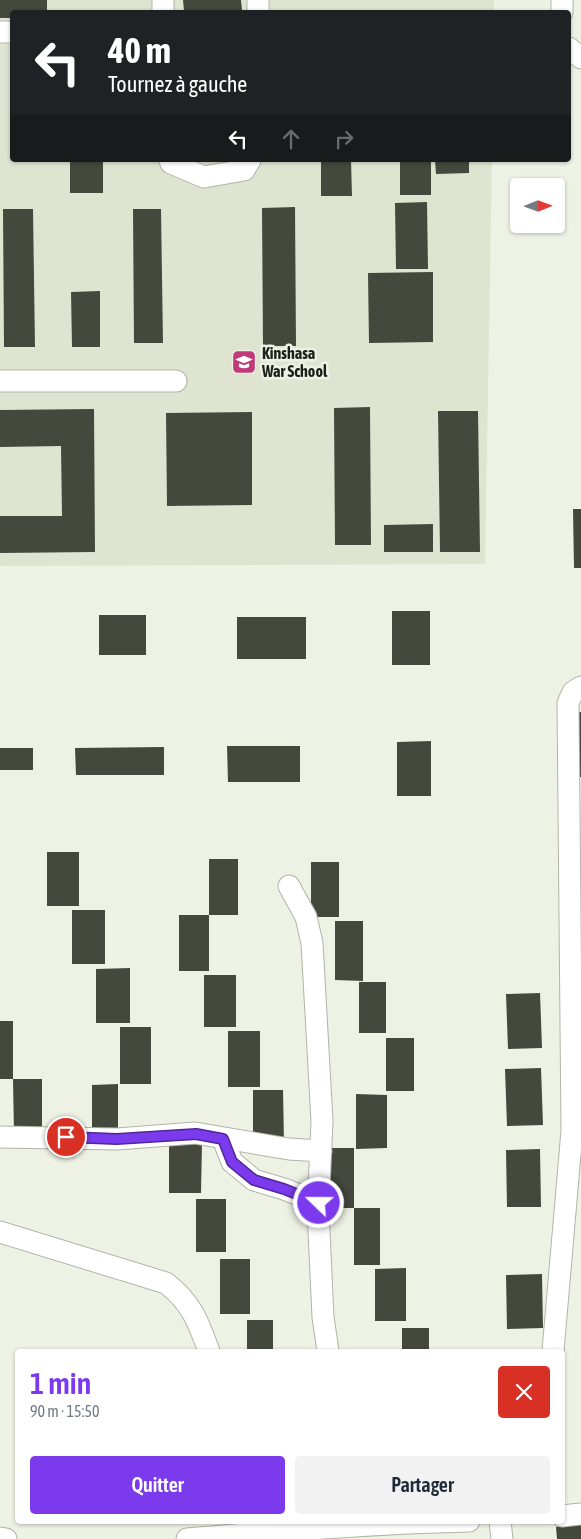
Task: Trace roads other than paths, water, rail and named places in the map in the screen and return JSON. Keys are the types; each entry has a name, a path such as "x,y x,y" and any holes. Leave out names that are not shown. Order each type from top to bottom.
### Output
{"street":[{"path":"571,50 581,58"},
{"path":"171,162 204,177 244,170 249,162"},
{"path":"0,381 176,381"},
{"path":"553,1349 572,1131 568,703 573,692 581,687"},
{"path":"289,886 306,917 312,943 322,1121 319,1203 323,1317 328,1349"},
{"path":"0,1136 117,1139 196,1134 289,1149 321,1151"},
{"path":"223,1139 232,1162 254,1180 284,1189 319,1203"},
{"path":"0,1232 166,1283 181,1295 194,1312 208,1349"},
{"path":"565,1516 581,1514"},
{"path":"187,1539 309,1534 388,1524"},
{"path":"500,1524 502,1539"},
{"path":"0,1538 5,1539"}],"place":[{"name":"Kinshasa War School","path":"244,362"}]}
